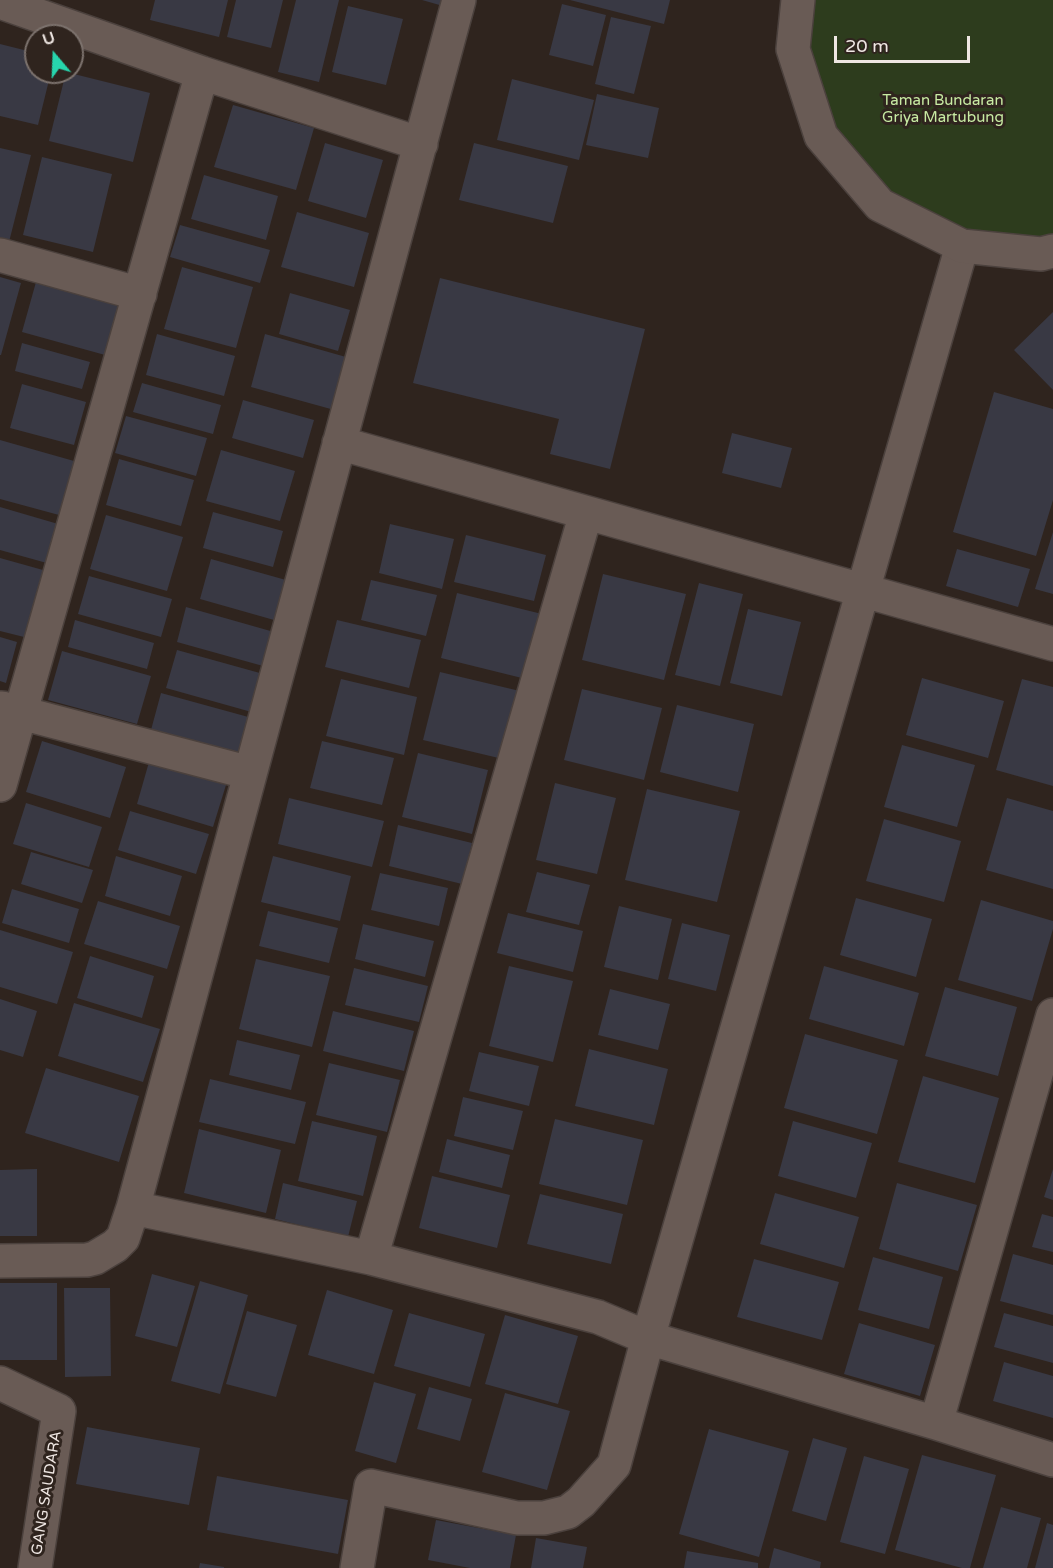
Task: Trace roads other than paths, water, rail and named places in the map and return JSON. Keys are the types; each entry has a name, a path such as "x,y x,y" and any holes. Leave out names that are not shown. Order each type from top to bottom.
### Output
{"street":[{"path":"0,1261 87,1260 115,1246 123,1238 459,0"},
{"path":"798,0 793,49 821,136 880,205 962,246 1041,254 1053,251"},
{"path":"0,2 202,73 421,144"},
{"path":"0,785 11,711 140,294 202,73"},
{"path":"357,1568 371,1486 517,1518 544,1518 568,1512 614,1465 648,1338 962,246"},
{"path":"0,255 140,294"},
{"path":"339,443 1053,644"},
{"path":"371,1258 586,513"},
{"path":"11,711 250,773"},
{"path":"936,1423 1053,1015"},
{"path":"133,1208 371,1258 598,1317 648,1338 1053,1460"},
{"name":"GANG SAUDARA","path":"0,1383 59,1411 35,1568"}],"park label":[{"name":"Taman Bundaran Griya Martubung","path":"943,110"}]}
